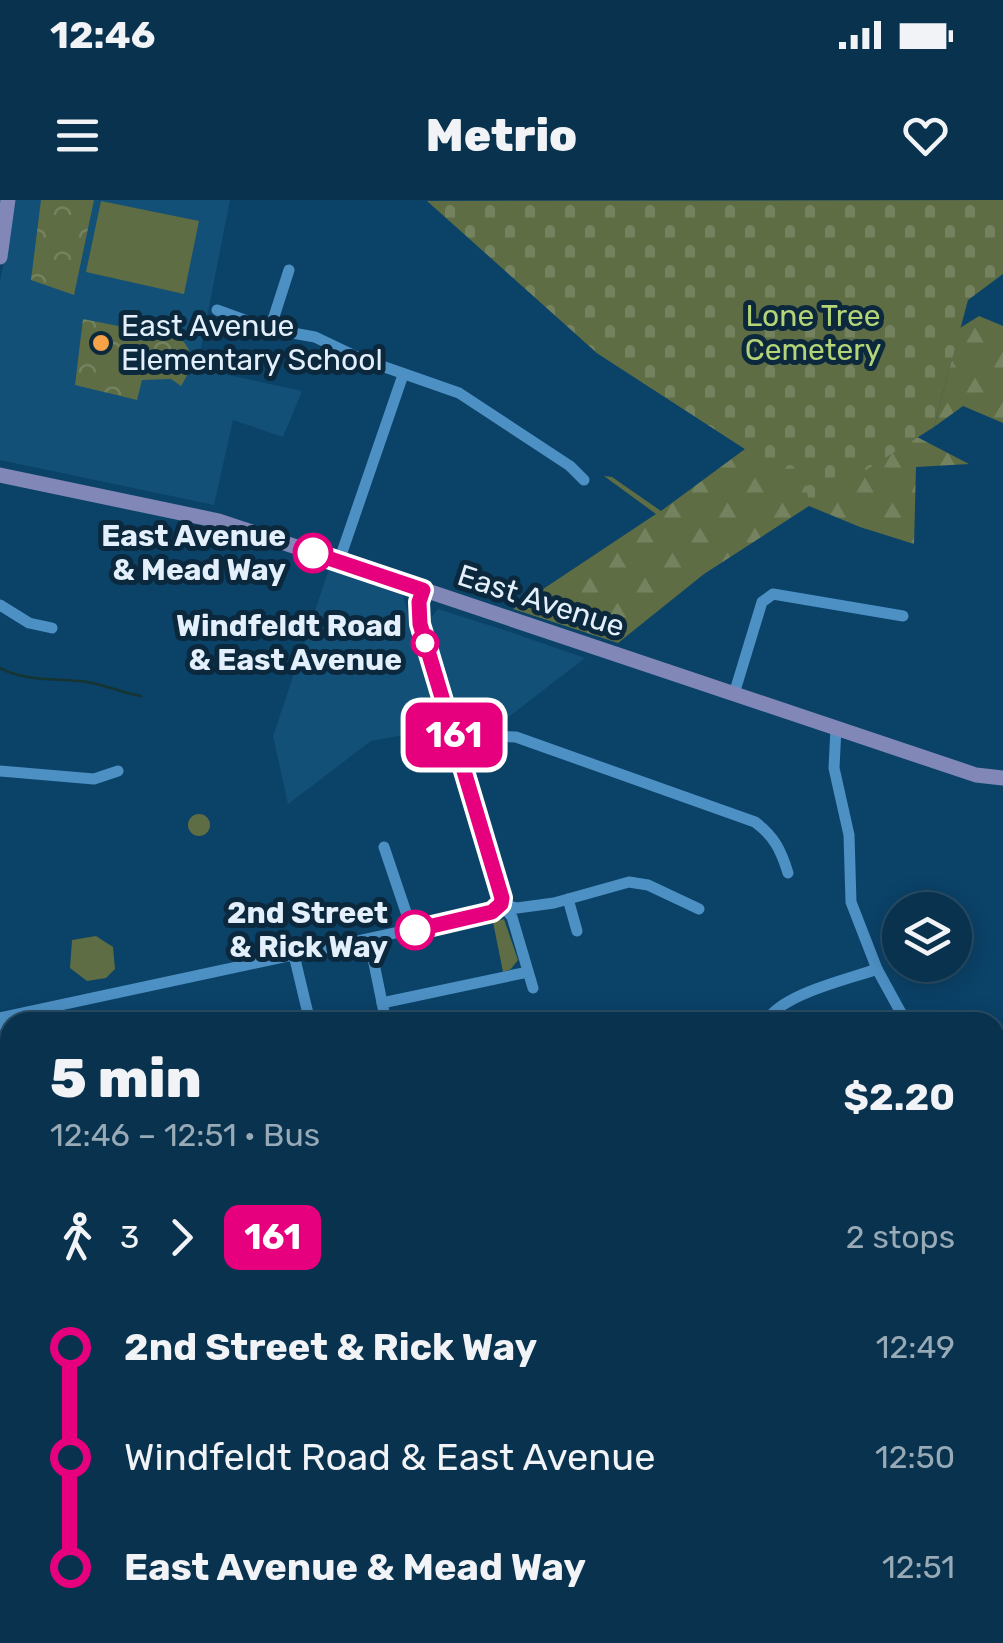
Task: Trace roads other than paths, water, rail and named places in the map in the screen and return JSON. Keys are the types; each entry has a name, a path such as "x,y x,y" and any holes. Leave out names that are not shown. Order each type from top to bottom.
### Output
{"street":[{"path":"0,257 8,200"},
{"path":"270,329 290,270"},
{"path":"217,310 270,329 315,337 403,375 459,393 570,466 584,480"},
{"path":"339,561 403,375"},
{"name":"East Avenue","path":"0,474 219,522 976,775 1003,778"},
{"path":"423,590 420,624 502,891 501,904 512,918 532,988"},
{"path":"734,694 762,602 773,594 903,616"},
{"path":"0,604 30,624 52,628"},
{"path":"836,728 834,768 848,835 851,902 877,969 901,1012"},
{"path":"457,745 492,736 516,738 685,794 756,822 770,833 781,850 788,873"},
{"path":"0,771 94,779 118,771"},
{"path":"384,847 412,930"},
{"path":"501,904 517,908 629,882 648,885 698,909"},
{"path":"568,899 577,931"},
{"path":"33,1012 492,912 501,904"},
{"path":"369,939 384,1012"},
{"path":"294,955 308,1012"},
{"path":"773,1012 796,998 877,969"},
{"path":"382,1003 528,972"}],"waterway":[{"path":"0,668 20,676 87,682 141,696"}],"place":[{"name":"East Avenue Elementary School","path":"101,343"},
{"name":"East Avenue & Mead Way","path":"313,553"},
{"name":"Windfeldt Road & East Avenue","path":"425,643"},
{"name":"2nd Street & Rick Way","path":"415,930"}],"park label":[{"name":"Lone Tree Cemetery","path":"813,333"}]}
